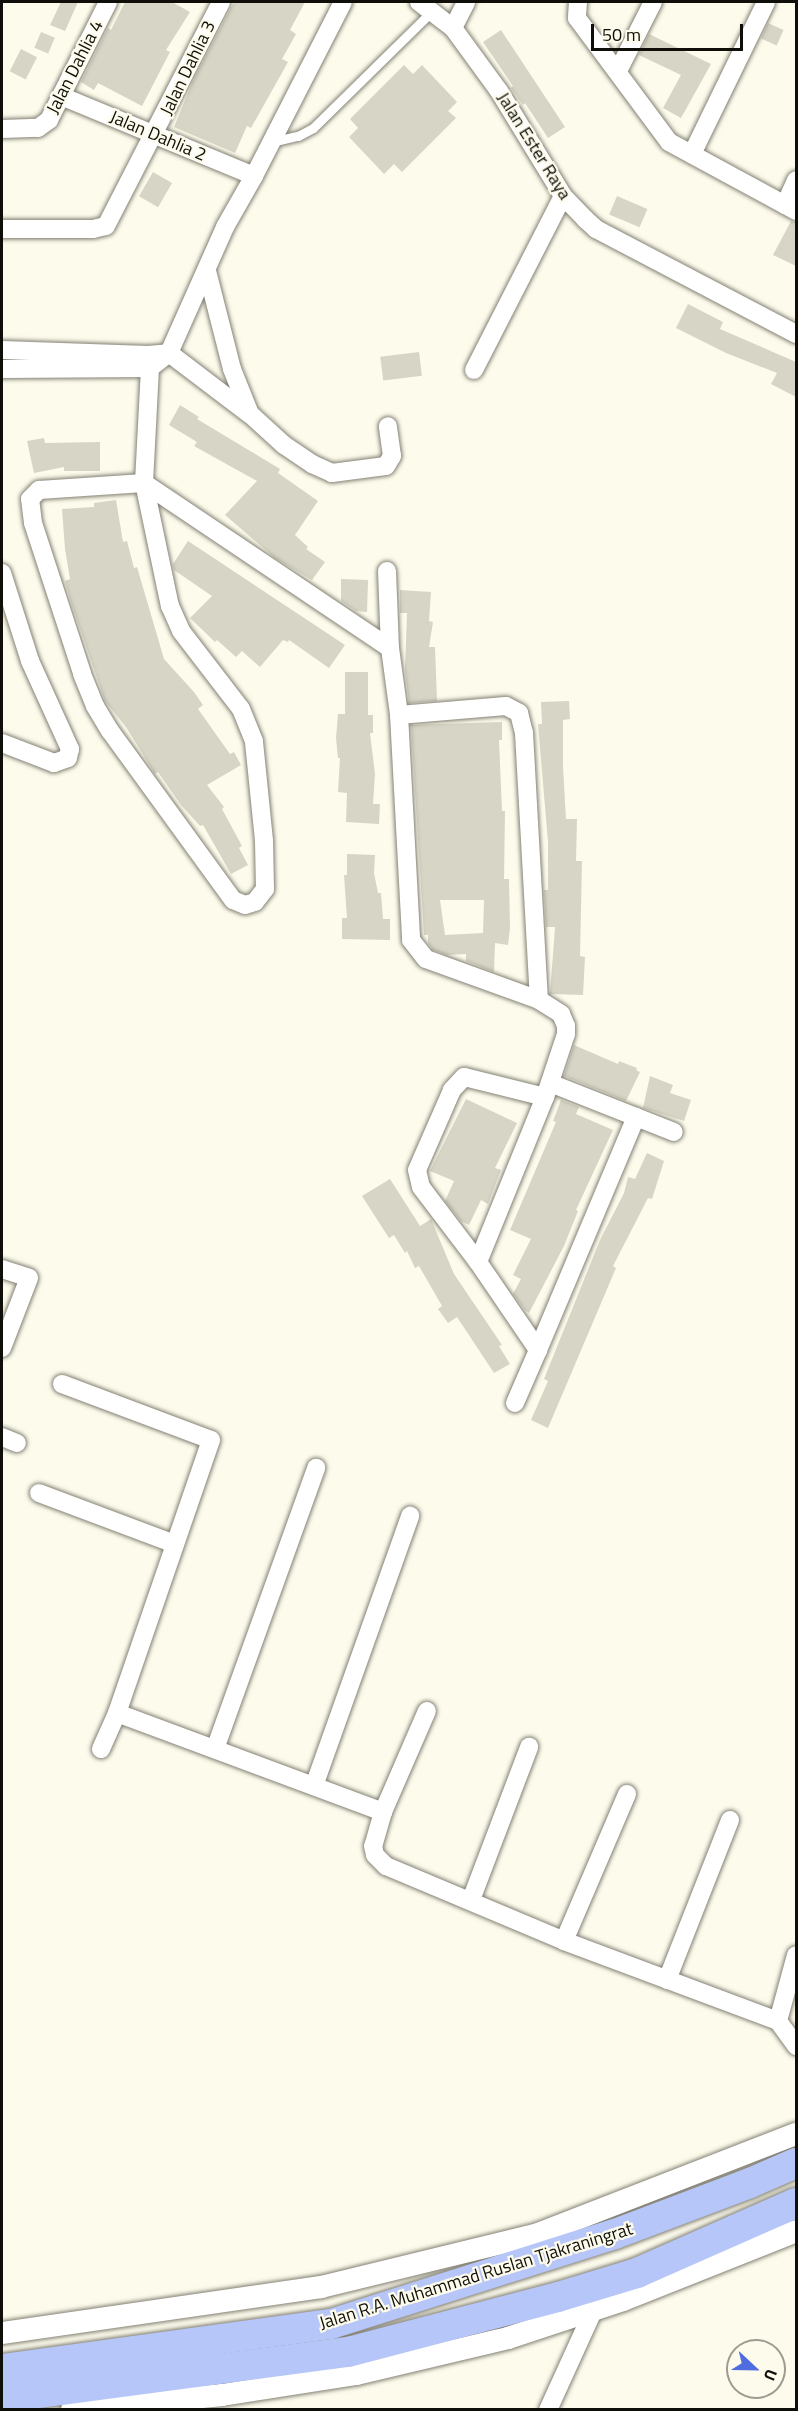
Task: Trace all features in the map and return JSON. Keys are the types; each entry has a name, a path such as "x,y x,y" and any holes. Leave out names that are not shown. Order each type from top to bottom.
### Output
{"highway":[{"name":"Jalan R.A. Muhammad Ruslan Tjakraningrat","path":"2,2369 331,2324 615,2234 750,2183 796,2163"},
{"name":"Jalan R.A. Muhammad Ruslan Tjakraningrat","path":"2,2398 348,2352 558,2297 637,2273 796,2203"}],"street":[{"name":"Jalan Dahlia 4","path":"2,129 43,126 61,96 108,2"},
{"name":"Jalan Dahlia 3","path":"2,229 93,230 106,226 221,2"},
{"path":"149,361 4,350 4,369 149,361 170,353 225,227 254,176 343,2"},
{"path":"453,28 466,2"},
{"path":"578,2 577,18 618,71 664,137 791,208 796,180"},
{"path":"618,71 653,2"},
{"path":"692,154 766,2"},
{"name":"Jalan Ester Raya","path":"426,6 453,28 499,91 563,196 596,229 796,334"},
{"name":"Jalan Dahlia 2","path":"61,96 254,176"},
{"path":"474,370 563,196"},
{"path":"207,271 231,369 250,414"},
{"path":"170,353 250,414 284,445 312,464 332,472 388,465 392,456 388,426"},
{"path":"149,361 144,483 170,606 181,631 241,709 255,742 264,841 265,889 255,902 245,905 233,900 110,731 95,706 33,523 30,499 39,490 144,483 390,648"},
{"path":"387,571 390,648 399,715 411,940 418,951 436,965 539,1000 561,1014 566,1026 566,1035 548,1090 478,1262"},
{"path":"2,573 4,592 30,661 70,749 68,758 54,764 2,743"},
{"path":"399,715 495,706 512,707 519,713 524,733 539,1000"},
{"path":"538,1350 478,1262 421,1187 417,1170 452,1090 464,1077 548,1090 636,1117 674,1132"},
{"path":"515,1402 636,1117"},
{"path":"2,1269 29,1278 2,1348"},
{"path":"62,1384 211,1440 117,1713 101,1749"},
{"path":"216,1749 316,1468"},
{"path":"39,1493 175,1544"},
{"path":"314,1786 410,1516"},
{"path":"427,1711 383,1812 373,1846 375,1855 386,1866 564,1941 778,2021 796,2046"},
{"path":"117,1713 383,1812"},
{"path":"471,1900 529,1747"},
{"path":"564,1941 627,1794"},
{"path":"667,1980 730,1820"},
{"path":"778,2021 796,1955"},
{"name":"Jalan R.A. Muhammad Ruslan Tjakraningrat","path":"2,2333 321,2287 538,2234 796,2134"},
{"path":"72,2409 222,2396 356,2374 508,2338 594,2310 796,2230"},
{"path":"548,2409 594,2310"}],"lane":[{"path":"271,142 298,136 313,128 426,6"}],"building":[{"path":"61,2 78,2 65,31 50,25"},
{"path":"125,2 172,2 190,12 166,50 170,52 142,106 98,83 94,90 81,82 108,28 111,30"},
{"path":"234,2 305,2 290,30 296,34 282,59 288,62 251,128 247,126 235,153 174,127 193,81"},
{"path":"768,23 784,30 777,45 761,39"},
{"path":"501,30 565,127 548,138 525,103 523,105 511,88 513,86 483,42"},
{"path":"41,32 55,38 48,54 34,48"},
{"path":"649,34 711,64 681,118 663,108 681,75 639,55"},
{"path":"21,49 37,57 26,79 10,71"},
{"path":"404,65 413,74 422,65 457,102 448,111 456,118 402,172 394,164 384,174 349,137 358,128 350,119"},
{"path":"153,172 172,183 158,207 139,196"},
{"path":"617,196 647,209 640,227 609,214"},
{"path":"791,221 796,222 796,266 773,255"},
{"path":"688,304 723,322 720,329 796,362 796,397 771,384 777,373 726,353 676,328"},
{"path":"419,352 422,376 383,381 380,357"},
{"path":"180,405 199,417 197,419 280,469 278,473 318,501 295,535 308,547 306,549 325,562 312,580 275,558 225,515 257,481 194,446 197,442 169,425"},
{"path":"44,438 45,443 100,442 100,471 64,471 64,467 34,473 27,441"},
{"path":"116,500 123,542 127,541 134,568 137,567 164,659 194,692 203,705 198,709 230,754 234,752 241,765 207,785 224,807 222,809 242,846 239,848 248,865 231,874 203,825 200,826 181,805 158,772 155,774 126,727 105,701 71,602 65,581 70,579 62,509 94,507 94,503"},
{"path":"188,541 345,645 329,668 289,640 288,642 283,640 260,667 242,651 236,657 217,640 215,642 190,618 212,596 174,570 173,564"},
{"path":"341,579 368,580 367,612 356,611 341,601"},
{"path":"400,590 431,592 429,621 433,622 429,647 435,647 437,701 409,703 405,670 407,613 400,613"},
{"path":"345,672 368,672 368,715 373,715 373,733 370,733 375,774 373,804 380,804 379,824 346,822 347,793 338,792 340,758 338,758 336,738 338,714 345,714"},
{"path":"569,701 570,719 563,720 563,767 566,819 577,819 576,861 582,861 580,956 585,957 583,995 550,994 555,927 546,927 544,890 548,890 548,842 538,724 542,724 541,702"},
{"path":"502,722 502,740 499,740 502,811 505,811 504,879 509,879 510,928 508,945 495,943 494,972 466,961 466,954 447,955 433,950 428,943 428,935 424,935 411,725","holes":["440,900 484,900 483,933 445,935"]},
{"path":"347,854 375,855 374,873 378,893 381,893 383,919 390,919 390,940 342,939 342,918 347,918 344,875 347,875"},
{"path":"574,1045 618,1064 619,1061 637,1068 636,1070 640,1072 626,1101 564,1076"},
{"path":"650,1076 673,1085 670,1093 691,1100 684,1121 643,1108"},
{"path":"466,1099 517,1123 495,1168 501,1170 488,1204 481,1200 469,1225 461,1221 445,1201 454,1181 430,1171"},
{"path":"561,1100 579,1107 576,1114 613,1130 576,1210 578,1211 564,1246 529,1313 513,1294 521,1279 513,1275 531,1239 510,1230 556,1122 553,1121"},
{"path":"647,1153 664,1161 652,1199 648,1198 613,1266 616,1268 548,1428 531,1420 548,1381 544,1379 600,1240 624,1193 628,1177 635,1179"},
{"path":"390,1179 420,1226 431,1219 454,1274 502,1345 499,1346 510,1364 494,1373 457,1317 448,1323 438,1309 442,1306 419,1266 415,1268 407,1251 405,1253 394,1235 389,1238 362,1196"}]}
